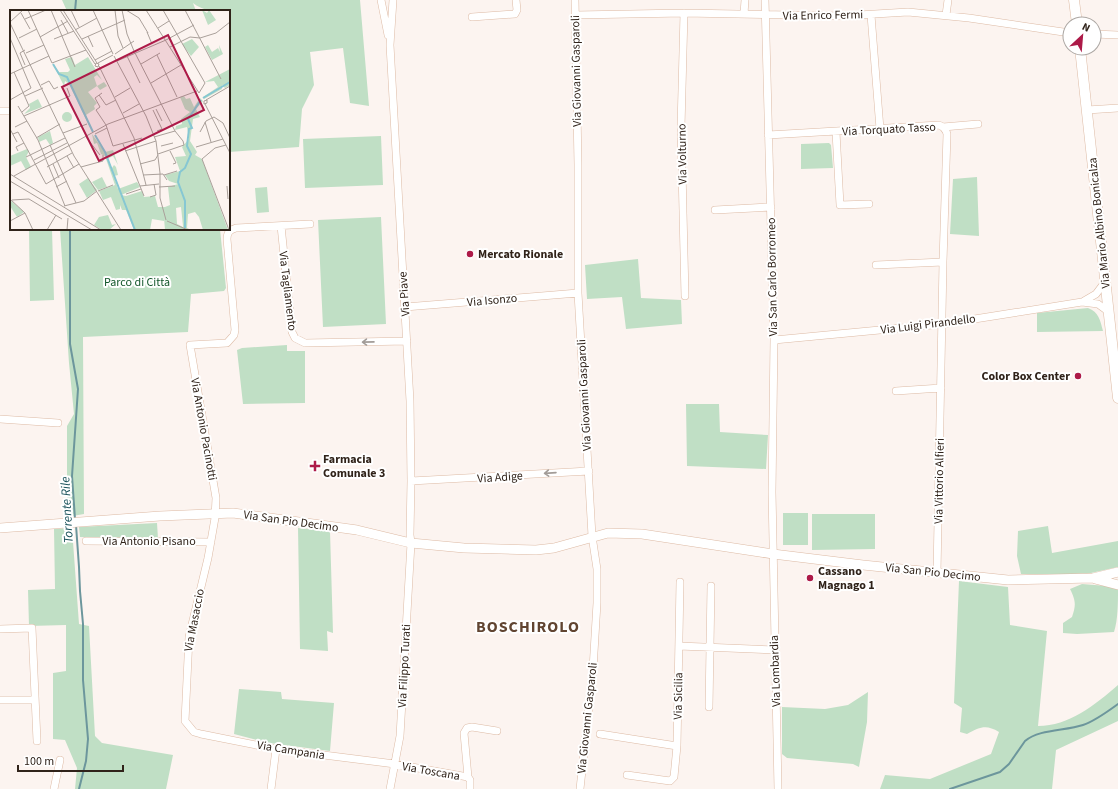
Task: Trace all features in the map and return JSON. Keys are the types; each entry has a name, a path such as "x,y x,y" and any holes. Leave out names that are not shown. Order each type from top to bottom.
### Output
{"main road":[{"path":"1074,0 1076,16"},
{"name":"Via Mario Albino Bonicalza","path":"1081,56 1118,398"}],"street":[{"name":"Via Piave","path":"381,0 390,46"},
{"name":"Via Piave","path":"393,0 390,46 410,409 411,543"},
{"path":"472,17 515,14 517,10 516,0"},
{"name":"Via Giovanni Gasparoli","path":"575,0 578,293 592,536 597,569 597,603 593,669 580,789"},
{"path":"744,14 745,0"},
{"name":"Via San Carlo Borromeo","path":"765,0 774,340 773,554"},
{"path":"946,15 948,0"},
{"name":"Via Enrico Fermi","path":"576,15 684,13 842,16 908,12 946,15 1062,32"},
{"name":"Via Volturno","path":"684,13 681,127 685,296"},
{"path":"871,15 880,129"},
{"path":"1102,34 1118,35"},
{"path":"1087,110 1118,108"},
{"path":"0,111 10,112"},
{"name":"Via Torquato Tasso","path":"768,136 939,125 943,127 978,124"},
{"name":"Via Vittorio Alfieri","path":"937,573 947,134 943,127"},
{"name":"Via Torquato Tasso","path":"836,132 840,205 869,204"},
{"path":"715,210 771,207"},
{"path":"280,226 310,224"},
{"name":"Via Tagliamento","path":"280,226 292,332 295,338 300,342 305,343 407,341"},
{"name":"Via Antonio Pacinotti","path":"216,513 216,498 190,345 227,343 234,335 235,330 227,234 236,228 280,226"},
{"path":"876,265 943,262"},
{"name":"Via Luigi Pirandello","path":"774,340 943,324 1082,302 1096,294 1105,282"},
{"name":"Via Isonzo","path":"405,307 578,293"},
{"name":"Via Luigi Pirandello","path":"1082,302 1098,304 1109,312"},
{"path":"896,391 941,388"},
{"path":"0,419 58,423"},
{"name":"Via Adige","path":"411,482 589,471"},
{"name":"Via Masaccio","path":"189,727 185,721 184,713 188,637 211,542 216,513"},
{"name":"Via San Pio Decimo","path":"0,528 81,521 233,513 375,533 411,543 464,548 536,550 554,548 592,536 608,533 642,534 773,554 1008,580 1093,578 1118,572"},
{"name":"Via Antonio Pisano","path":"86,541 211,542"},
{"name":"Via Filippo Turati","path":"390,789 400,736 411,543"},
{"name":"Via Lombardia","path":"773,554 778,789"},
{"name":"Via San Pio Decimo","path":"1093,578 1117,584"},
{"name":"Via Sicilia","path":"628,776 670,781 674,777 677,746 680,582"},
{"path":"709,707 711,586"},
{"path":"0,629 32,628 37,741"},
{"path":"679,646 774,650"},
{"path":"0,700 35,700"},
{"name":"Via Campania","path":"189,727 194,732 201,734 276,749 395,764"},
{"name":"Via Toscana","path":"470,789 464,733 467,728 472,727 497,731"},
{"path":"600,734 677,746"},
{"path":"271,789 276,749"},
{"path":"54,789 60,760"},
{"name":"Via Toscana","path":"395,764 468,777"}],"green space":[{"path":"62,0 360,0 369,106 350,103 343,48 310,52 314,85 302,109 299,147 230,152 230,10 210,10 201,8 193,3 196,10 67,10"},
{"path":"381,136 383,185 305,188 303,139"},
{"path":"829,143 831,145 833,168 801,169 801,144"},
{"path":"977,177 979,236 950,234 953,179"},
{"path":"267,187 269,212 257,213 255,188"},
{"path":"381,217 386,324 323,327 318,220"},
{"path":"29,230 52,230 54,300 30,301"},
{"name":"Parco di Città","path":"60,230 220,230 226,288 224,291 191,294 188,332 83,337 84,514 67,517 67,426 74,414"},
{"path":"638,259 641,298 681,300 682,324 626,329 622,297 587,299 585,265"},
{"path":"1088,308 1097,314 1103,331 1037,332 1037,313"},
{"path":"287,345 287,351 305,351 305,403 243,404 237,350 242,348"},
{"path":"686,404 719,404 720,432 768,435 766,469 687,466"},
{"path":"783,513 808,513 808,545 783,545"},
{"path":"812,514 875,514 875,549 812,550"},
{"path":"157,523 158,539 80,537 79,527"},
{"path":"1048,526 1052,553 1118,541 1118,567 1082,575 1021,574 1017,556 1018,531"},
{"path":"72,528 79,624 89,626 95,736 102,743 173,755 166,789 75,789 77,768 65,740 53,739 53,673 66,671 66,625 29,626 28,590 55,589 54,529"},
{"path":"298,528 330,531 333,633 327,631 328,651 300,649"},
{"path":"959,581 1008,587 1010,625 1047,631 1038,726 1060,722 1081,713 1091,707 1118,685 1118,721 1056,750 1052,789 880,789 885,775 930,779 991,754 999,732 983,727 967,734 960,732 962,708 954,703"},
{"path":"1082,584 1107,586 1118,589 1117,617 1114,632 1077,634 1063,633 1063,623 1072,617 1075,603 1070,589"},
{"path":"239,689 281,692 282,699 334,703 330,751 269,743 234,734"},
{"path":"868,692 867,722 859,767 853,764 787,758 782,754 782,707 825,709 848,705"}],"waterway":[{"name":"Torrente Rile","path":"75,10 76,0"},
{"name":"Torrente Rile","path":"70,230 70,344 78,389 72,476 75,519"},
{"name":"Torrente Rile","path":"76,525 83,624 83,680 88,739 86,761 79,789"},
{"path":"950,789 1000,772 1009,764 1025,741 1031,737 1045,732 1083,725 1096,719 1118,704"}],"place":[{"name":"Mercato Rionale","path":"470,254"},
{"name":"Color Box Center","path":"1078,376"},
{"name":"Farmacia Comunale 3","path":"315,466"},
{"name":"Cassano Magnago 1","path":"810,578"}],"district":[{"name":"BOSCHIROLO","path":"528,626"}]}
